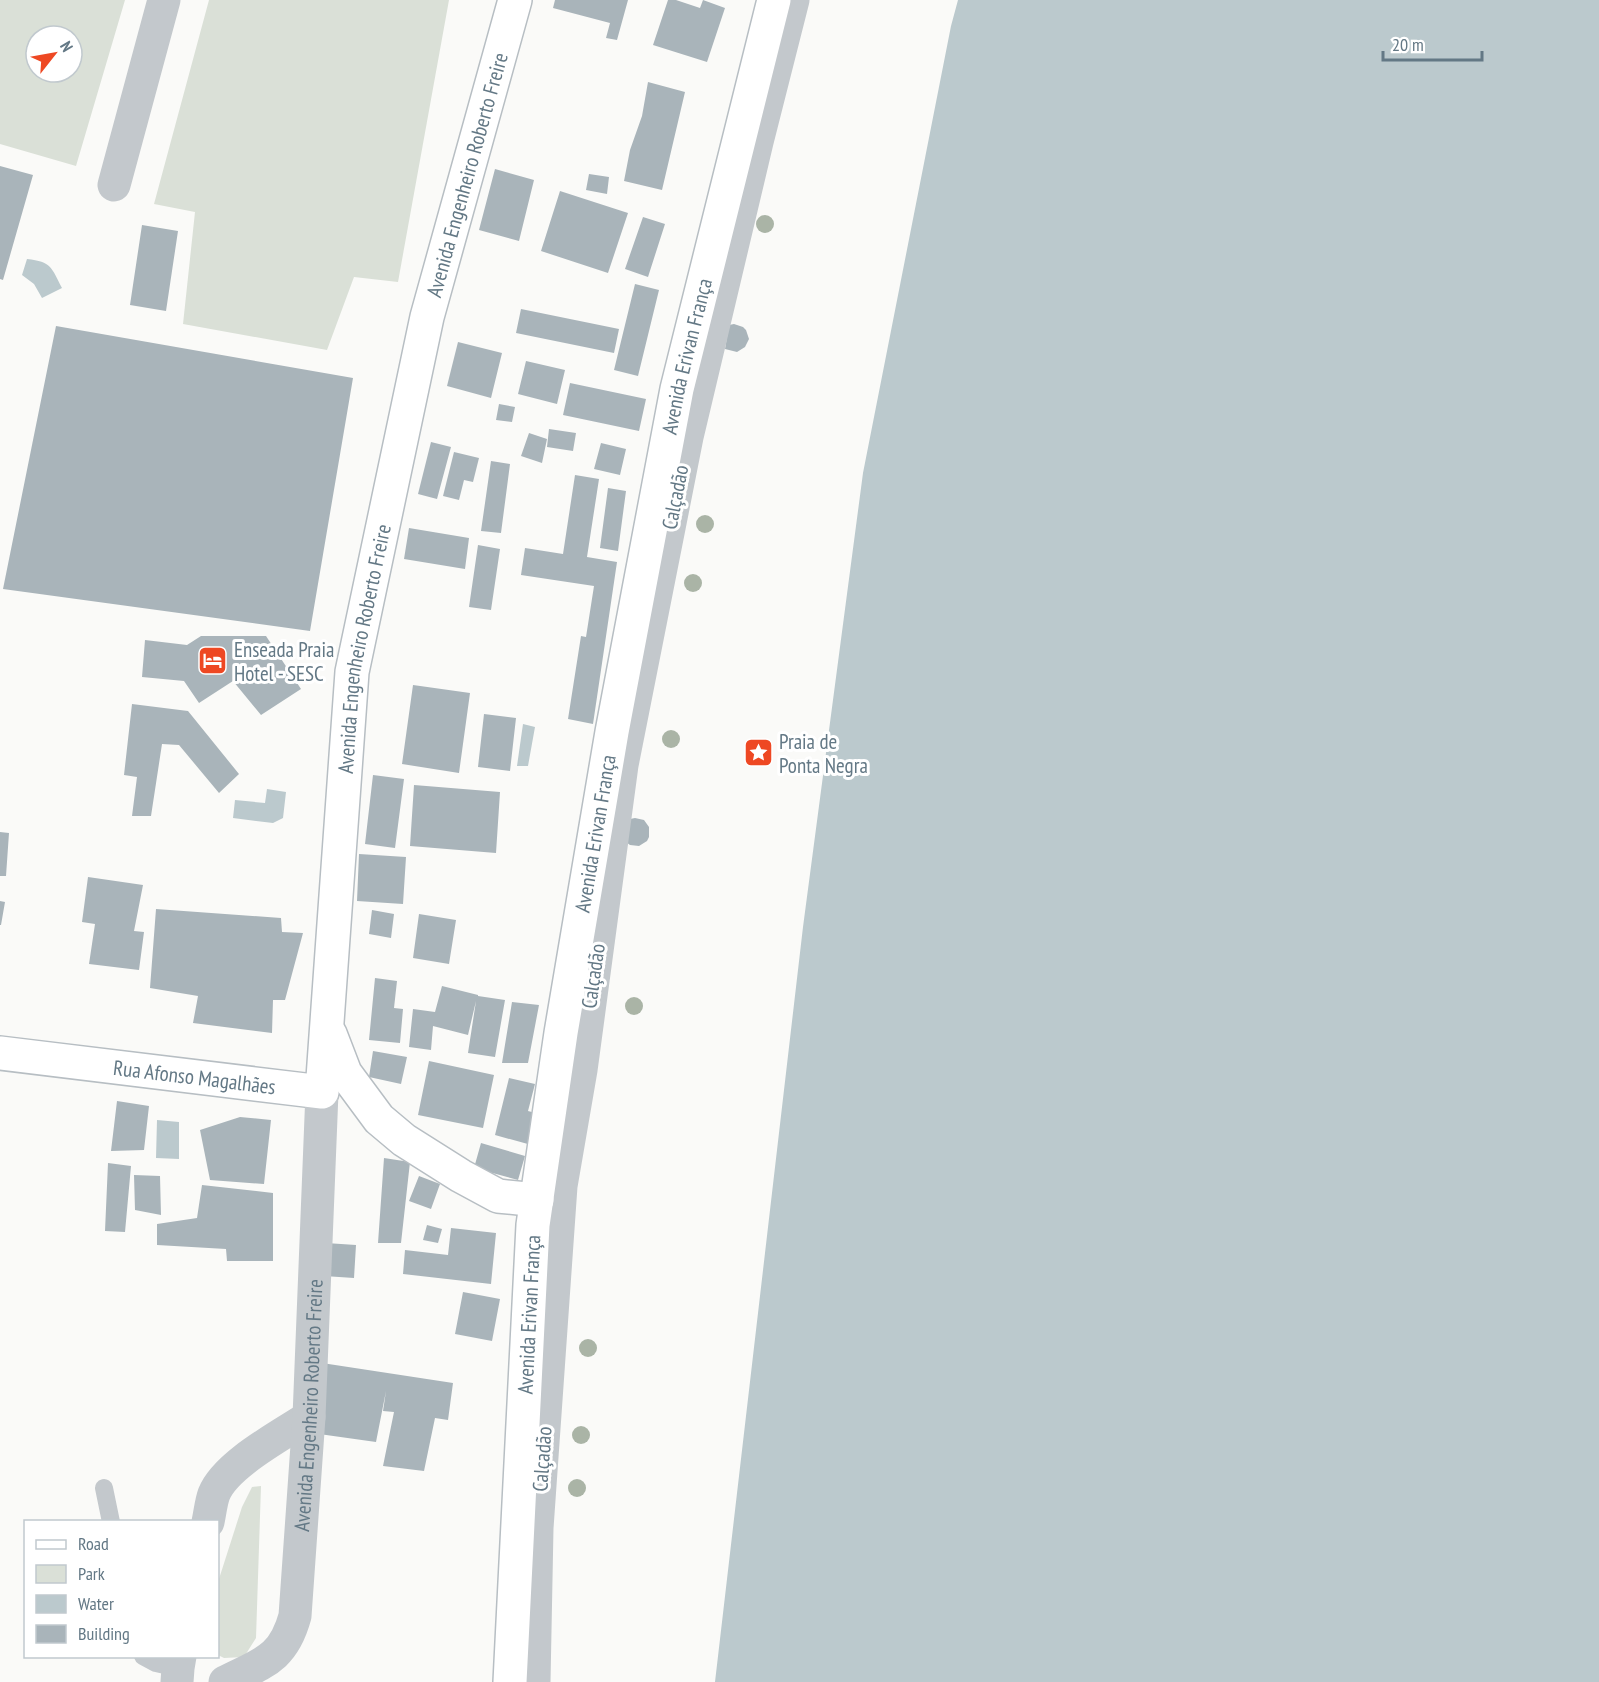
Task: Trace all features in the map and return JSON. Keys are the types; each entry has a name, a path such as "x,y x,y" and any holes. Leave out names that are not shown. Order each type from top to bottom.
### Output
{"street":[{"path":"114,184 164,0"},
{"name":"Avenida Engenheiro Roberto Freire","path":"516,0 427,317 352,672 326,1025 345,1073 379,1119 404,1140 498,1196 537,1200"},
{"name":"Avenida Erivan França","path":"510,1682 533,1225 561,1033 612,732 677,389 774,0"},
{"name":"Calçadão","path":"534,1682 537,1527 561,1186 581,1070 622,765 687,437 756,142 793,0"},
{"path":"322,1092 326,1025"},
{"name":"Rua Afonso Magalhães","path":"0,1053 322,1092"},
{"name":"Avenida Engenheiro Roberto Freire","path":"225,1682 270,1659 283,1646 295,1616 309,1417 322,1092"},
{"path":"208,1520 215,1493 223,1479 235,1467 309,1417"}],"lane":[{"path":"104,1488 111,1520"},
{"path":"147,1658 178,1669"}],"green space":[{"path":"0,0 125,0 76,166 0,144"},
{"path":"209,0 449,0 398,282 354,277 327,350 183,324 195,212 154,204"},
{"path":"261,1486 256,1638 244,1657 224,1658 219,1656 219,1579 242,1507 252,1487"}],"water":[{"path":"958,0 1599,0 1599,1682 715,1682 803,927 863,473"},
{"path":"27,259 50,267 62,288 42,298 34,284 22,275"},
{"path":"523,724 535,727 528,766 517,766"},
{"path":"267,789 286,792 283,818 273,823 233,818 235,800 265,803"},
{"path":"157,1120 179,1122 179,1159 156,1158"}],"building":[{"path":"555,0 628,0 617,40 606,38 610,23 553,8"},
{"path":"668,0 676,0 700,8 703,0 725,8 707,62 653,45"},
{"path":"648,82 685,92 662,190 624,181 630,150 642,116"},
{"path":"0,166 33,175 3,280 0,279"},
{"path":"495,169 534,180 519,241 479,230"},
{"path":"589,174 609,177 607,194 586,190"},
{"path":"560,191 628,213 608,273 541,251"},
{"path":"643,217 665,224 648,277 625,269"},
{"path":"142,225 178,231 166,311 130,305"},
{"path":"635,284 659,290 638,376 614,370"},
{"path":"521,309 619,329 614,353 516,333"},
{"path":"734,324 746,330 749,339 745,347 737,352 725,349 729,325"},
{"path":"56,326 353,378 310,631 3,589"},
{"path":"458,342 502,353 491,398 447,386"},
{"path":"526,361 565,370 557,404 518,394"},
{"path":"570,383 646,399 639,431 563,415"},
{"path":"499,404 515,407 512,422 496,420"},
{"path":"549,429 576,433 573,451 547,447"},
{"path":"529,433 547,439 542,463 521,456"},
{"path":"431,442 451,447 437,499 418,494"},
{"path":"601,443 626,449 620,475 594,469"},
{"path":"454,452 479,458 473,482 464,480 459,500 443,496"},
{"path":"491,461 510,464 501,533 481,531"},
{"path":"575,475 599,479 587,557 617,562 593,724 568,719 581,636 586,637 594,586 521,575 525,548 563,554"},
{"path":"608,488 626,491 618,551 600,548"},
{"path":"409,528 469,538 465,569 404,559"},
{"path":"478,545 500,549 491,610 469,607"},
{"name":"Enseada Praia Hotel - SESC","path":"201,636 266,636 301,689 261,715 233,681 199,703 184,681 142,677 145,640 187,645"},
{"path":"413,685 470,693 459,773 402,764"},
{"path":"132,704 188,711 239,774 219,793 179,745 162,744 151,816 132,816 137,777 124,775"},
{"path":"484,714 516,718 510,771 478,767"},
{"path":"373,775 404,779 395,848 365,844"},
{"path":"414,785 500,792 496,853 410,846"},
{"path":"630,819 644,820 649,827 647,841 639,846 626,842"},
{"path":"0,832 9,833 6,876 0,876"},
{"path":"359,854 406,857 403,904 357,901"},
{"path":"88,877 143,885 134,931 144,932 139,970 89,964 95,924 82,922"},
{"path":"0,901 5,902 1,925 0,925"},
{"path":"156,909 281,918 282,932 303,933 285,1000 273,1000 272,1033 193,1023 198,996 150,988"},
{"path":"372,910 394,914 391,938 369,934"},
{"path":"419,914 456,920 449,964 413,958"},
{"path":"375,978 397,981 394,1008 403,1009 400,1043 369,1040"},
{"path":"442,986 478,996 505,1000 495,1057 468,1053 476,1001 468,1035 433,1026 431,1050 409,1047 413,1009 435,1012"},
{"path":"512,1002 539,1005 528,1063 502,1063"},
{"path":"373,1051 407,1057 401,1084 369,1077"},
{"path":"429,1061 494,1075 483,1128 418,1115"},
{"path":"509,1078 535,1084 528,1111 543,1115 535,1146 495,1135"},
{"path":"117,1101 149,1106 144,1150 111,1151"},
{"path":"240,1117 271,1120 264,1184 210,1180 200,1130"},
{"path":"481,1143 525,1156 518,1180 474,1168"},
{"path":"384,1158 410,1162 401,1243 378,1243"},
{"path":"108,1163 131,1166 125,1232 105,1231"},
{"path":"134,1175 160,1176 161,1215 135,1210"},
{"path":"419,1176 440,1184 431,1209 409,1201"},
{"path":"202,1185 273,1193 273,1261 227,1261 226,1249 157,1245 157,1224 197,1218"},
{"path":"427,1225 442,1229 438,1243 423,1240"},
{"path":"451,1228 496,1233 491,1284 403,1274 405,1250 448,1255"},
{"path":"326,1243 356,1245 354,1278 324,1276"},
{"path":"463,1292 500,1299 492,1341 455,1334"},
{"path":"322,1363 453,1383 448,1420 435,1418 424,1471 383,1466 394,1412 383,1411 386,1391 376,1442 312,1433"}],"place":[{"name":"Enseada Praia Hotel - SESC","path":"213,661"},
{"name":"Praia de Ponta Negra","path":"758,753"}]}
